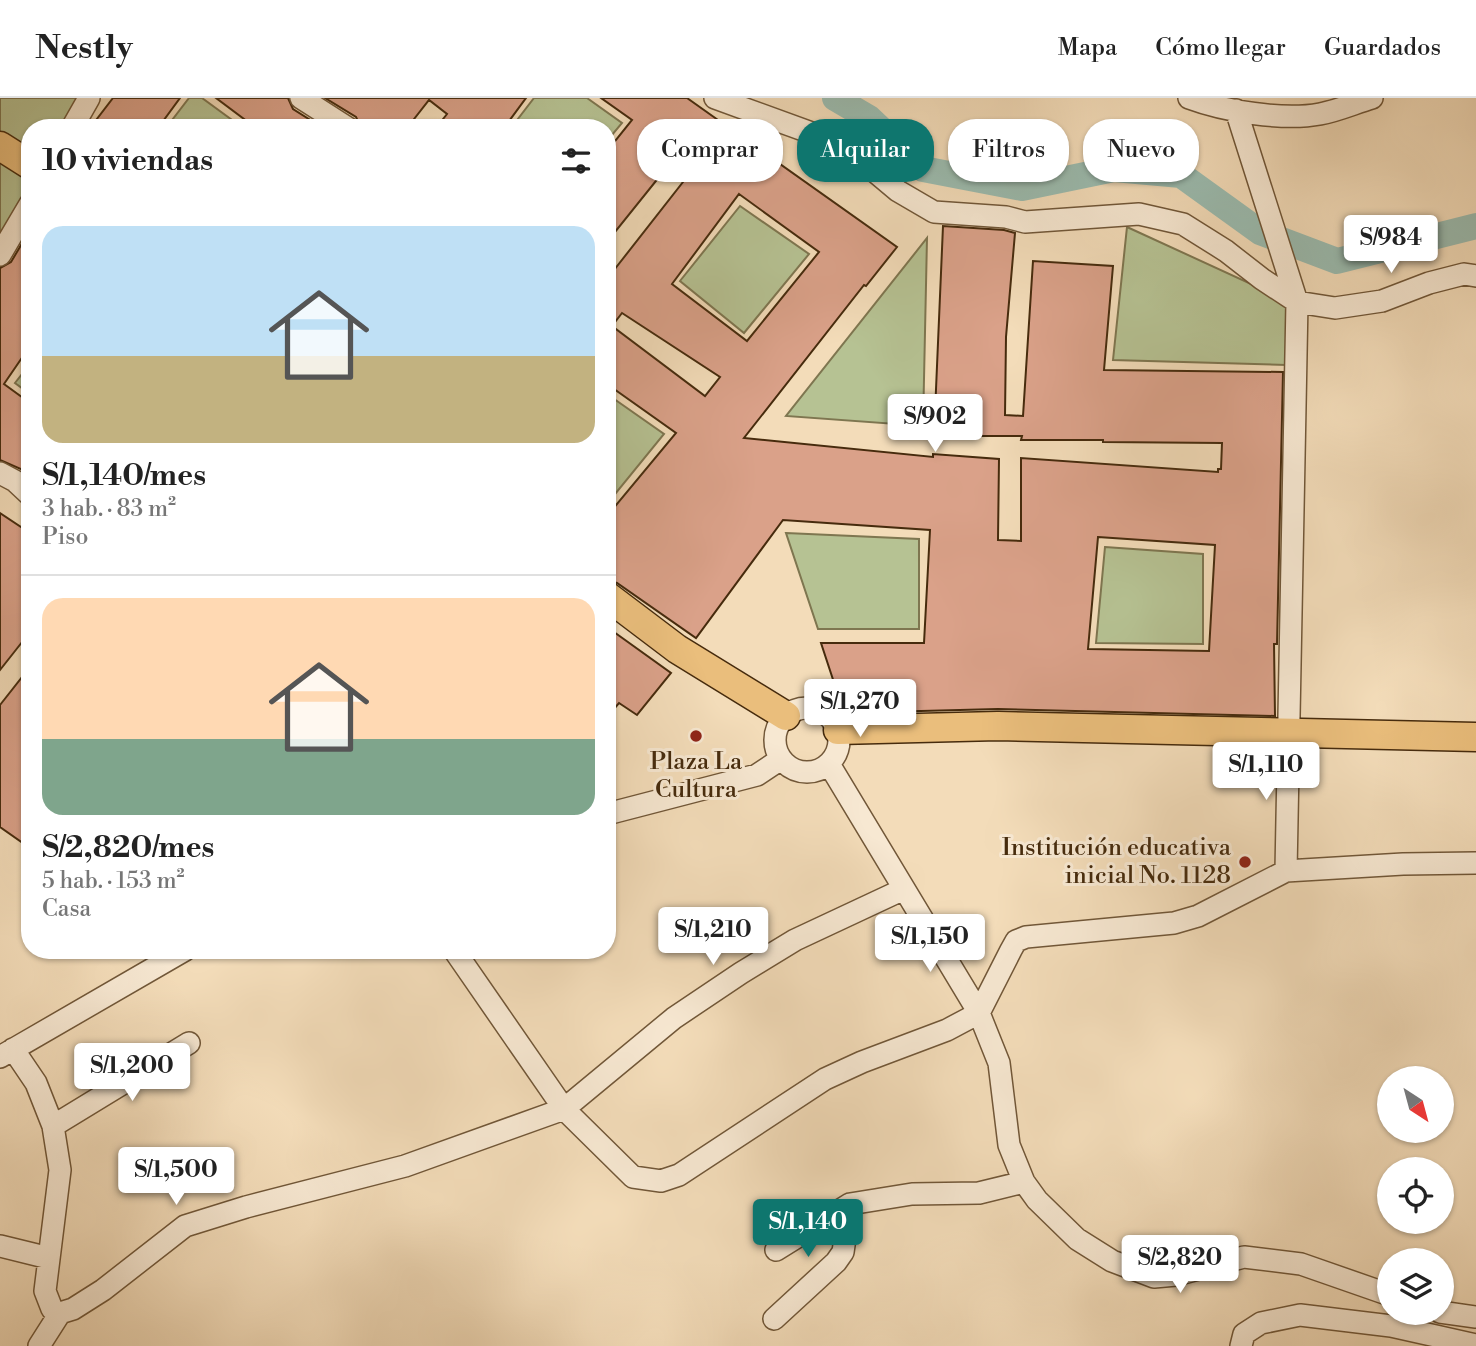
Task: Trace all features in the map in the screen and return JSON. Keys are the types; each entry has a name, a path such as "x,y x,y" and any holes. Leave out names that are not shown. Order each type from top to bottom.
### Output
{"main road":[{"path":"0,146 21,159"},
{"path":"616,603 677,649 786,716"},
{"path":"838,730 998,726 1476,737"}],"street":[{"path":"77,119 89,98"},
{"path":"301,98 334,119"},
{"path":"715,98 842,144 898,191 934,212 1006,217 1025,222 1139,214 1183,224 1226,251 1262,279 1295,296 1335,308 1382,301 1429,283 1464,274 1476,276"},
{"path":"1189,98 1208,105 1270,115 1319,114 1372,98"},
{"path":"1236,110 1295,296 1286,871"},
{"path":"0,254 21,219"},
{"path":"0,473 21,487"},
{"path":"815,709 833,720 838,730 838,748 828,764 809,772 789,767 781,759 775,741 776,732 786,716 794,711 815,709"},
{"path":"616,812 757,775 781,759"},
{"path":"828,764 979,1013 999,1063 1009,1145 1024,1182 1037,1200 1077,1238 1112,1261 1154,1277 1176,1275 1244,1257 1301,1264 1377,1290"},
{"path":"460,959 564,1109 633,1177 661,1181 679,1175 825,1079 947,1030 979,1013 1016,941 1026,937 1174,923 1198,916 1286,871 1476,863"},
{"path":"39,1346 60,1313 73,1309 103,1290 185,1226 405,1166 564,1109 674,1018 741,973 795,940 904,889"},
{"path":"60,1313 52,1309 45,1291 60,1170 53,1126 36,1083 7,1053 169,959"},
{"path":"53,1126 189,1043"},
{"path":"776,1250 850,1204 912,1194 979,1193 1024,1182"},
{"path":"774,1319 836,1262 843,1252 850,1204"},
{"path":"0,1246 49,1258"},
{"path":"1454,1314 1476,1317"},
{"path":"1241,1346 1244,1334 1261,1323 1300,1315 1391,1326 1476,1345"}],"green space":[{"path":"0,98 88,98 77,119 21,119 21,218 0,254"},
{"path":"189,98 202,98 231,119 173,119"},
{"path":"534,98 587,98 622,123 616,130 616,119 518,119"},
{"path":"740,206 809,254 744,333 680,281"},
{"path":"1127,227 1286,300 1286,365 1113,360"},
{"path":"927,238 923,426 786,416"},
{"path":"21,375 21,387 15,383"},
{"path":"616,400 664,434 616,493"},
{"path":"786,533 919,539 919,629 818,629"},
{"path":"1105,547 1203,554 1203,644 1096,643"}],"building":[{"path":"113,98 180,98 165,119 97,119"},
{"path":"216,98 288,98 293,109 309,119 244,119"},
{"path":"325,98 526,98 511,119 443,119 447,114 429,100 414,119 356,117"},
{"path":"601,98 687,98 717,119 637,119 637,182 655,182 616,231 616,140 632,120"},
{"path":"783,166 797,176 797,182 805,182 897,247 744,438 933,457 933,454 999,459 998,540 1021,541 1021,458 1218,472 1218,469 1221,469 1222,443 1021,440 1022,436 934,436 943,226 1015,233 1006,337 1005,415 1023,416 1033,261 1113,266 1104,370 1283,372 1277,644 1274,644 1275,716 998,709 844,713 821,643 924,643 930,530 783,520 696,638 616,583 616,505 676,433 616,390 616,329 705,396 720,377 622,313 616,321 616,268 683,182 783,182","holes":["739,194 819,252 747,341 672,284","1098,537 1215,545 1209,651 1088,649"]},
{"path":"21,245 21,359 4,384 21,396 21,469 0,460 0,268 11,262"},
{"path":"0,513 21,527 21,643 0,670"},
{"path":"616,633 671,673 637,715 619,703 616,706"},
{"path":"21,678 21,842 0,827 0,705"}],"waterway":[{"path":"835,98 869,118 923,169 1022,188 1114,169 1181,175 1260,232 1337,261 1476,226"}],"place":[{"name":"Plaza La Cultura","path":"696,736"},
{"name":"Institución educativa inicial No. 1128","path":"1245,862"}]}
